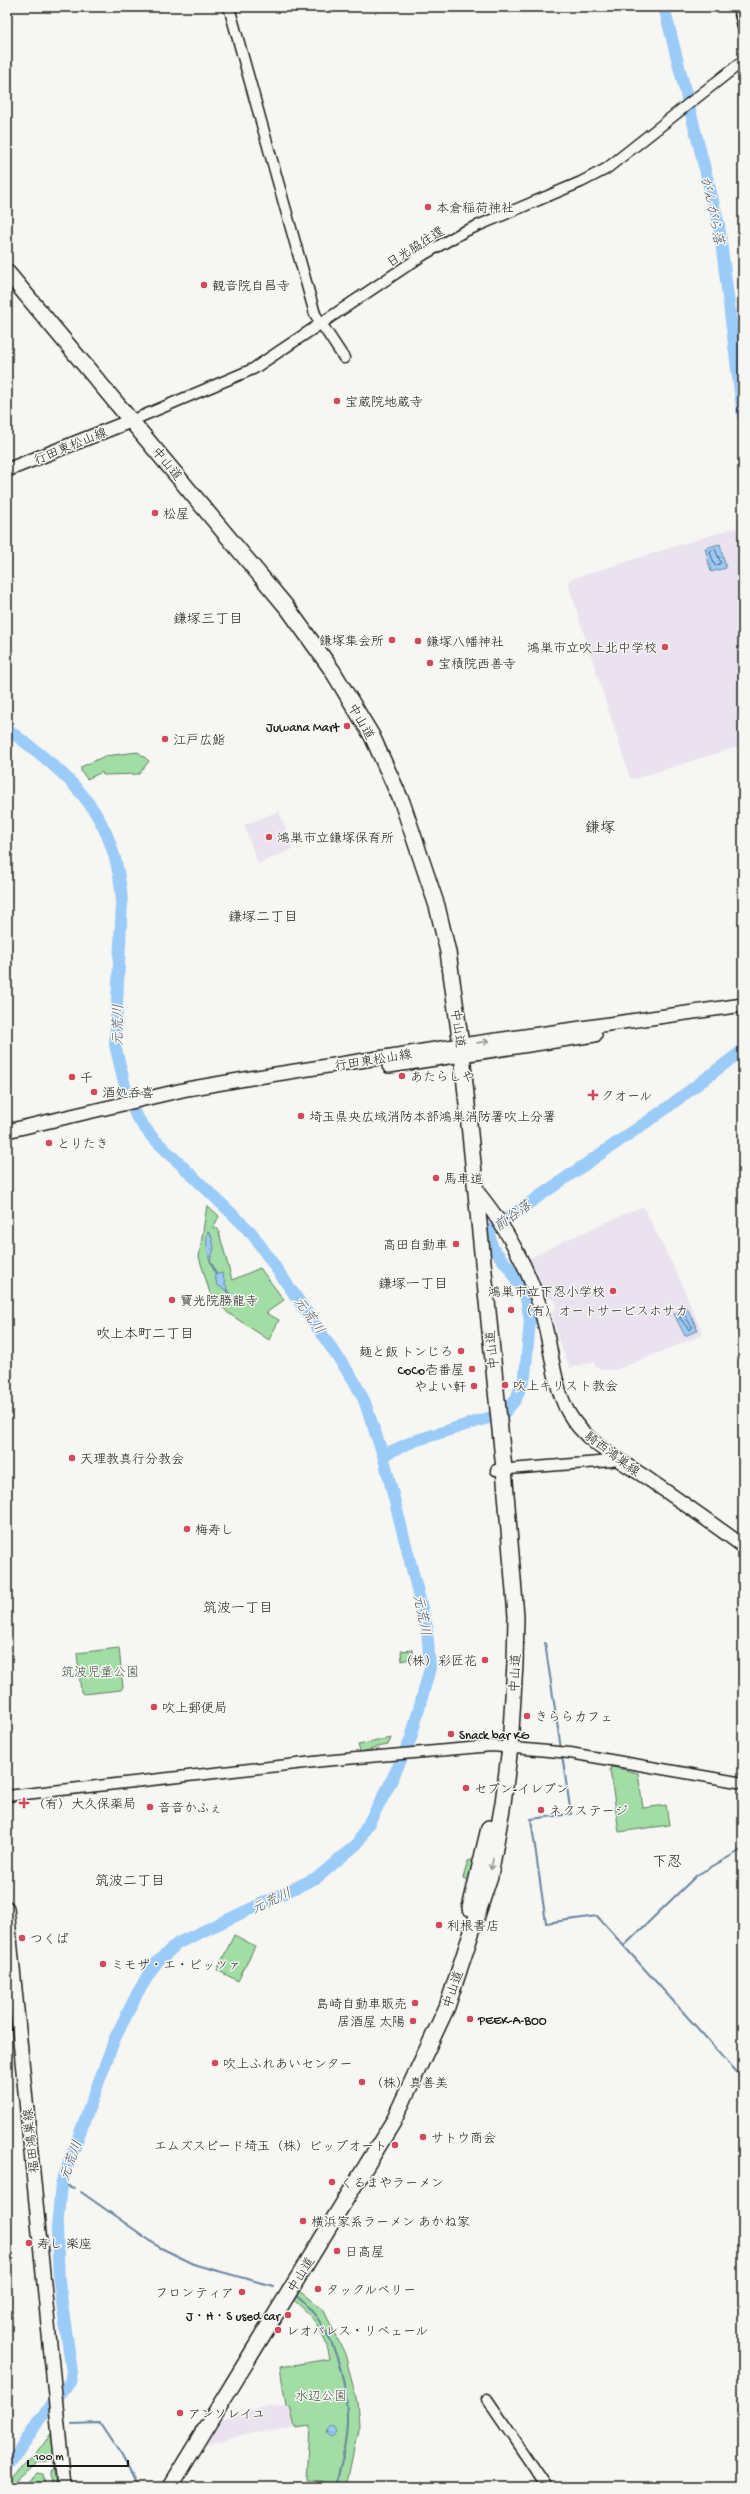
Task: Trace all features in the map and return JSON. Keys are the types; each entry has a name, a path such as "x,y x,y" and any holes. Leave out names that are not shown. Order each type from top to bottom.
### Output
{"highway":[{"name":"中山道","path":"7,272 287,620 327,675 365,740 414,861 439,954 457,1051 476,1190 493,1405"},
{"name":"中山道","path":"7,285 128,422"},
{"name":"中山道","path":"170,2487 393,2122 447,2007 490,1876 503,1803 506,1747 508,1616 500,1469 457,1051"},
{"name":"中山道","path":"160,2487 348,2180 405,2079 446,1986 467,1920 496,1802 506,1747"}],"main road":[{"name":"行田東松山線","path":"7,470 128,422"},
{"name":"行田東松山線","path":"7,1138 142,1103 743,1005"},
{"name":"行田東松山線","path":"457,1051 743,1013"},
{"name":"行田東松山線","path":"7,1131 123,1108"},
{"name":"騎西鴻巣線","path":"476,1190 494,1213 540,1304 557,1385 569,1413 590,1438 616,1458 743,1546"},
{"name":"福田鴻巣線","path":"7,1908 64,2487"}],"street":[{"path":"229,7 311,299 321,324 344,358"},
{"name":"日光脇往還","path":"128,422 253,369 423,254 463,232 581,182 606,169 694,102 743,61"},
{"path":"500,1469 612,1461 616,1458"},
{"path":"7,1796 463,1748 506,1747 570,1753 743,1783"},
{"path":"487,2399 546,2487"}],"shaded area":[{"name":"鴻巣市立吹上北中学校","path":"734,528 738,530 740,631 743,663 743,745 634,779 630,778 568,583 571,579"},
{"name":"鴻巣市立鎌塚保育所","path":"279,811 293,849 258,864 244,825"},
{"name":"鴻巣市立下忍小学校","path":"643,1206 681,1282 703,1335 616,1370 602,1370 596,1367 593,1362 570,1368 558,1339 552,1312 557,1307 554,1299 548,1298 540,1287 528,1259 566,1240"},
{"path":"270,2406 290,2406 295,2428 252,2432 200,2447 215,2423 244,2414 245,2411"}],"green space":[{"path":"138,752 149,761 139,774 103,775 102,772 87,779 81,771 81,767 105,756"},
{"path":"207,1205 219,1216 213,1228 218,1229 232,1280 260,1268 284,1300 266,1313 279,1320 269,1340 228,1313 210,1293 199,1257"},
{"name":"筑波児童公園","path":"119,1648 123,1687 121,1690 83,1694 81,1692 77,1653"},
{"path":"413,1650 413,1658 402,1661 401,1651"},
{"path":"391,1738 388,1745 360,1752 358,1745"},
{"path":"612,1767 638,1773 643,1808 666,1805 669,1825 619,1832 610,1770"},
{"path":"468,1861 476,1861 472,1881 463,1878"},
{"path":"234,1935 255,1946 238,1981 217,1970"},
{"name":"水辺公園","path":"297,2289 324,2311 345,2354 357,2402 359,2425 346,2487 322,2487 323,2481 307,2480 310,2426 295,2428 290,2406 286,2406 280,2367 330,2359 325,2340 317,2325 306,2311 291,2298"},
{"path":"53,2431 54,2460 38,2462 11,2487 7,2487 7,2482 36,2454"},
{"path":"54,2468 56,2487 51,2487 50,2474"},
{"path":"38,2473 43,2474 45,2487 23,2487"}],"water":[{"path":"720,544 726,568 711,572 705,548"},
{"path":"208,1232 211,1235 214,1248 210,1261 207,1242"},
{"path":"222,1273 227,1289 226,1290 217,1285 215,1275"},
{"path":"687,1308 698,1330 685,1336 674,1314"},
{"path":"330,2428 334,2428 336,2432 334,2436 330,2436 328,2434 328,2430"}],"waterway":[{"name":"がんがら落","path":"664,7 719,225 743,416"},
{"name":"元荒川","path":"7,729 52,764 71,782 87,801 101,822 111,845 118,872 122,902 115,1045 125,1086 136,1116 152,1137 251,1232 353,1379 364,1400 383,1455 427,1628 430,1668 411,1738 388,1788 357,1844 318,1877 178,1943 157,1962 138,1992 115,2038 61,2184 57,2228 59,2282 72,2372 70,2382 39,2420 14,2459 7,2464"},
{"name":"前谷落","path":"383,1455 414,1441 504,1413 516,1399 525,1376 530,1321 526,1298 510,1269 492,1247 489,1231 664,1110 743,1050"},
{"name":"元荒川","path":"225,1212 251,1240 276,1274"},
{"path":"211,1262 216,1274"},
{"path":"278,1278 321,1341"},
{"path":"227,1290 238,1303"},
{"path":"545,1643 561,1749"},
{"path":"562,1755 571,1814 531,1819 546,1923 597,1916 743,2079"},
{"path":"624,1946 697,1875 743,1849"},
{"path":"61,2184 74,2188"},
{"path":"81,2192 159,2247 196,2265 273,2286"},
{"path":"295,2295 310,2309 323,2327 333,2346 340,2367 345,2389 347,2412 343,2454"},
{"path":"72,2424 100,2423 122,2456 138,2487"},
{"path":"335,2487 343,2456"}],"railway":[{"path":"733,7 743,54"}],"place":[{"name":"本倉稲荷神社","path":"428,207"},
{"name":"観音院自昌寺","path":"204,285"},
{"name":"宝蔵院地蔵寺","path":"337,401"},
{"name":"松屋","path":"155,513"},
{"name":"鎌塚集会所","path":"392,640"},
{"name":"鎌塚八幡神社","path":"418,641"},
{"name":"鴻巣市立吹上北中学校","path":"665,647"},
{"name":"宝積院西善寺","path":"430,663"},
{"name":"Juwana Mart","path":"347,726"},
{"name":"江戸広鮨","path":"165,739"},
{"name":"鴻巣市立鎌塚保育所","path":"269,837"},
{"name":"あたらしや","path":"402,1076"},
{"name":"千","path":"72,1077"},
{"name":"酒処呑喜","path":"94,1092"},
{"name":"クオール","path":"593,1095"},
{"name":"埼玉県央広域消防本部鴻巣消防署吹上分署","path":"301,1116"},
{"name":"とりたき","path":"49,1143"},
{"name":"馬車道","path":"436,1178"},
{"name":"高田自動車","path":"456,1244"},
{"name":"鴻巣市立下忍小学校","path":"613,1291"},
{"name":"寶光院勝龍寺","path":"172,1300"},
{"name":"（有）オートサービスホサカ","path":"511,1310"},
{"name":"麺と飯 トンじろ","path":"461,1351"},
{"name":"CoCo壱番屋","path":"472,1369"},
{"name":"吹上キリスト教会","path":"505,1385"},
{"name":"やよい軒","path":"474,1386"},
{"name":"天理教真行分教会","path":"72,1458"},
{"name":"梅寿し","path":"187,1529"},
{"name":"（株）彩匠花","path":"485,1660"},
{"name":"吹上郵便局","path":"154,1707"},
{"name":"きららカフェ","path":"527,1716"},
{"name":"Snack bar KG","path":"451,1734"},
{"name":"セブン-イレブン","path":"466,1788"},
{"name":"（有）大久保薬局","path":"24,1803"},
{"name":"音音かふぇ","path":"150,1807"},
{"name":"ネクステージ","path":"541,1810"},
{"name":"利根書店","path":"439,1925"},
{"name":"つくば","path":"22,1938"},
{"name":"ミモザ・エ・ピッツァ","path":"103,1964"},
{"name":"島崎自動車販売","path":"415,2003"},
{"name":"PEEK-A-BOO","path":"470,2019"},
{"name":"居酒屋 太陽","path":"413,2021"},
{"name":"吹上ふれあいセンター","path":"215,2063"},
{"name":"（株）真善美","path":"362,2082"},
{"name":"サトウ商会","path":"423,2137"},
{"name":"エムズスピード埼玉（株）ビップオート","path":"395,2145"},
{"name":"くるまやラーメン","path":"332,2182"},
{"name":"横浜家系ラーメン あかね家","path":"303,2221"},
{"name":"寿し 楽座","path":"29,2243"},
{"name":"日高屋","path":"337,2251"},
{"name":"タックルベリー","path":"318,2289"},
{"name":"フロンティア","path":"242,2292"},
{"name":"J・H・S used car","path":"288,2315"},
{"name":"レオパレス・リベェール","path":"278,2330"},
{"name":"アンソレイユ","path":"180,2413"}],"district":[{"name":"鎌塚三丁目","path":"208,618"},
{"name":"鎌塚","path":"600,827"},
{"name":"鎌塚二丁目","path":"263,916"},
{"name":"鎌塚一丁目","path":"413,1283"},
{"name":"吹上本町二丁目","path":"145,1333"},
{"name":"筑波一丁目","path":"238,1607"},
{"name":"下忍","path":"667,1861"},
{"name":"筑波二丁目","path":"130,1880"}]}
